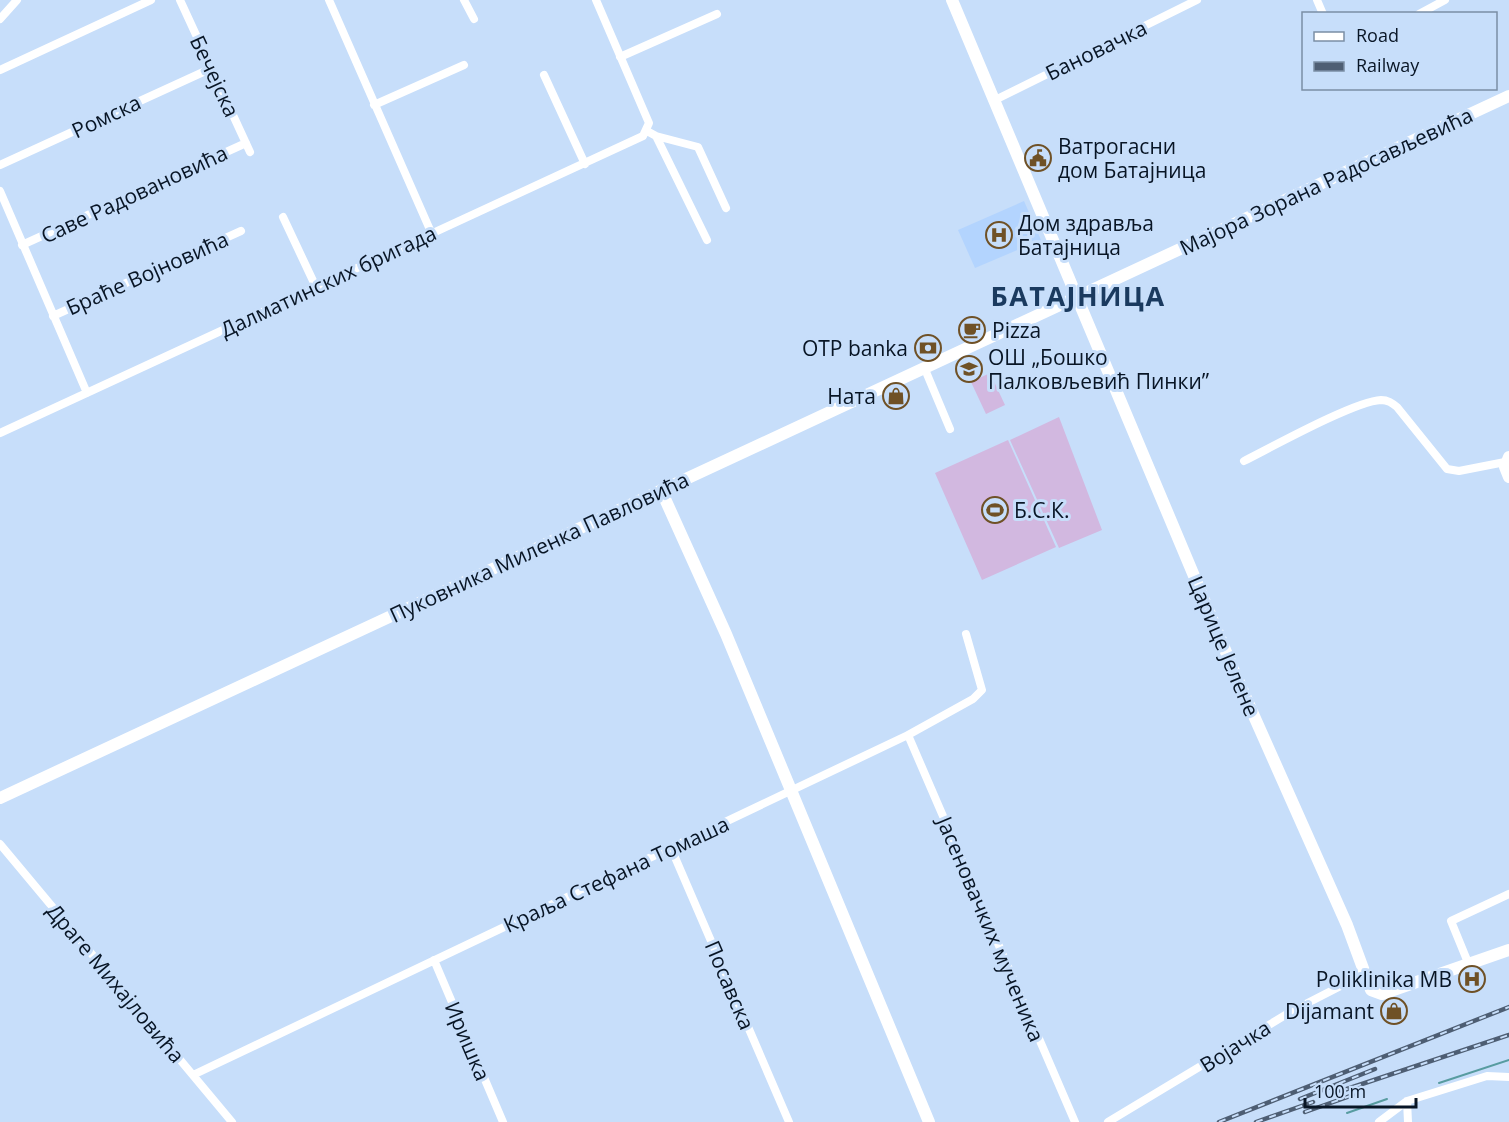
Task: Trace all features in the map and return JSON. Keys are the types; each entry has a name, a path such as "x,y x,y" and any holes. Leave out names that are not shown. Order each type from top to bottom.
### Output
{"main road":[{"name":"Царице Јелене","path":"952,0 1234,671 1347,925 1364,974 1375,993 1390,992 1469,965"},
{"name":"Мајора Зорана Радосављевића","path":"1078,296 1509,96"},
{"name":"Пуковника Миленка Павловића","path":"0,798 1078,296"},
{"path":"1507,460 1509,477"},
{"path":"661,490 726,634 929,1122"},
{"path":"1469,965 1509,950"}],"street":[{"path":"0,19 17,0"},
{"path":"0,70 151,0"},
{"name":"Бечејска","path":"180,0 250,152"},
{"path":"329,0 431,232"},
{"path":"464,0 474,20"},
{"path":"597,0 648,127 656,136 707,240"},
{"name":"Бановачка","path":"995,100 1197,0"},
{"path":"1430,4 1445,0"},
{"path":"620,57 717,14"},
{"path":"374,105 464,65"},
{"name":"Ромска","path":"0,165 212,68"},
{"path":"544,75 585,164"},
{"name":"Далматинских бригада","path":"0,433 315,285 585,164 643,136 648,127"},
{"path":"656,136 698,147 726,208"},
{"name":"Саве Радовановића","path":"22,245 246,143"},
{"path":"0,191 87,393"},
{"path":"283,217 315,285"},
{"name":"Браће Војновића","path":"53,316 241,231"},
{"path":"924,367 950,429"},
{"path":"1244,461 1352,410 1380,400 1389,401 1397,407 1447,469 1459,471 1507,460"},
{"name":"Краља Стефана Томаша","path":"193,1075 908,735 979,694 981,683 966,634"},
{"name":"Јасеновачких мученика","path":"908,735 1075,1122"},
{"name":"Драге Михајловића","path":"0,844 232,1122"},
{"name":"Посавска","path":"671,848 789,1122"},
{"path":"1469,965 1451,921 1509,894"},
{"name":"Иришка","path":"434,960 503,1122"},
{"name":"Војачка","path":"1108,1122 1292,1011 1364,974"},
{"path":"1379,1122 1407,1101 1487,1076 1509,1077"},
{"path":"1407,1101 1408,1122"}],"shaded area":[{"name":"Дом здравља Батајница","path":"1024,201 1041,240 975,268 958,230"},
{"path":"990,373 1005,405 986,414 971,382"},
{"path":"1059,417 1102,530 1059,548 1010,440"},
{"name":"Б.С.К.","path":"1008,440 1056,547 982,580 935,473"}],"waterway":[{"path":"1439,1083 1509,1060"},
{"path":"1347,1113 1387,1099"}],"railway":[{"path":"1219,1122 1509,1007"},
{"path":"1341,1091 1509,1035"},
{"path":"1300,1099 1375,1069"},
{"path":"1305,1112 1353,1095"},
{"path":"1256,1122 1313,1102"}],"place":[{"name":"Ватрогасни дом Батајница","path":"1038,158"},
{"name":"Дом здравља Батајница","path":"999,235"},
{"name":"Pizza","path":"972,330"},
{"name":"OTP banka","path":"928,348"},
{"name":"ОШ „Бошко Палковљевић Пинки”","path":"969,369"},
{"name":"Ната","path":"896,396"},
{"name":"Б.С.К.","path":"995,510"},
{"name":"Poliklinika MB","path":"1472,979"},
{"name":"Dijamant","path":"1394,1011"}],"district":[{"name":"БАТАЈНИЦА","path":"1078,295"}]}
